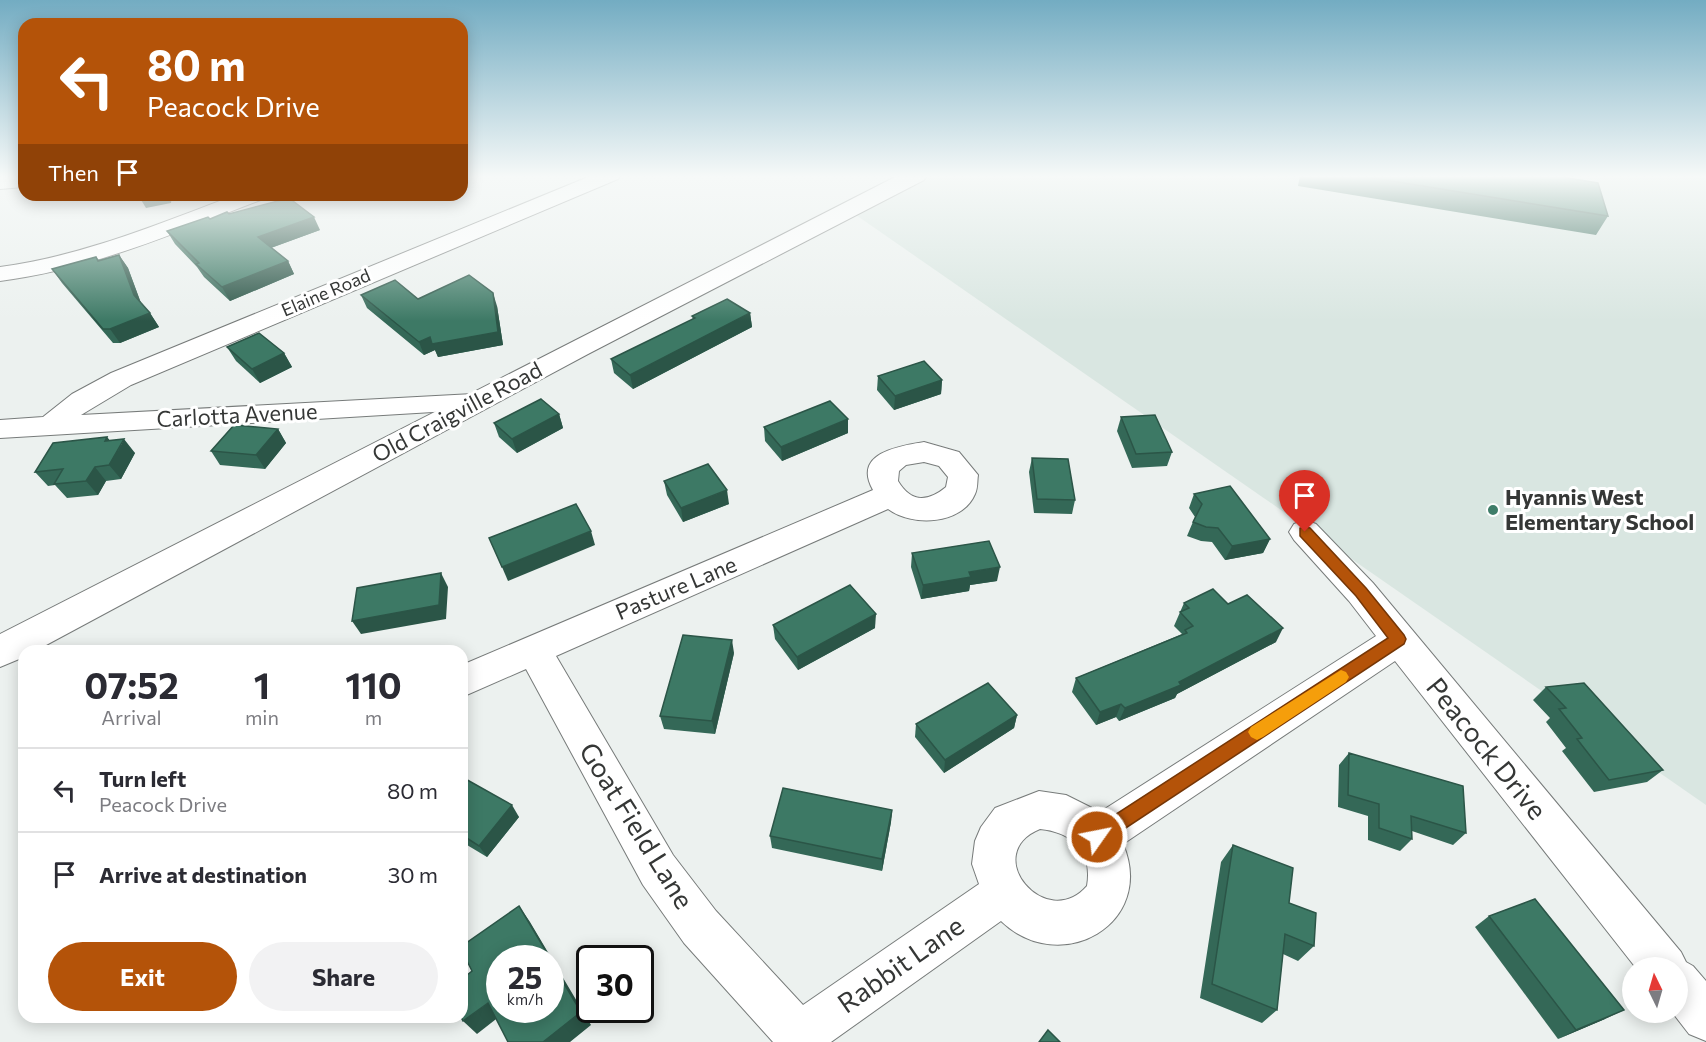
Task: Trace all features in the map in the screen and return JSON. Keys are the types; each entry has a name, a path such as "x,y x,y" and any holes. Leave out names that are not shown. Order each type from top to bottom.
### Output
{"street":[{"path":"0,274 43,268 81,258 176,224"},
{"name":"Elaine Road","path":"50,426 82,400 121,379 494,224"},
{"name":"Old Craigville Road","path":"0,652 473,403 822,224"},
{"name":"Carlotta Avenue","path":"0,429 473,403"},
{"name":"Pasture Lane","path":"468,678 889,496"},
{"name":"Peacock Drive","path":"1305,532 1361,592 1656,957"},
{"path":"1097,837 1398,639"},
{"name":"Goat Field Lane","path":"534,650 658,870 700,927 802,1039"},
{"path":"1040,810 1064,813 1082,823 1097,837 1108,859 1110,882 1101,904 1084,919 1060,924 1034,918 1023,912 1004,893 997,881 993,856 1000,832 1017,817 1040,810"},
{"name":"Rabbit Lane","path":"802,1039 1004,893"},
{"path":"1688,995 1706,1017"}],"shaded area":[{"name":"Hyannis West Elementary School","path":"868,224 1706,224 1706,805"}],"building":[{"path":"189,224 295,224 258,237 288,261 222,287 196,264 199,263 167,231"},
{"path":"119,255 134,295 150,313 110,329 103,329 52,269 96,257 98,261"},
{"path":"469,275 493,293 498,332 432,344 430,337 419,342 361,295 395,280 418,299"},
{"path":"727,299 750,313 630,375 611,359 695,318 692,316"},
{"path":"259,333 284,353 252,369 227,347"},
{"path":"924,361 942,380 895,396 878,376"},
{"path":"541,399 559,414 512,439 494,423"},
{"path":"830,401 848,419 781,447 764,427"},
{"path":"1155,415 1172,452 1136,454 1121,417"},
{"path":"234,425 278,429 256,455 211,451"},
{"path":"107,437 105,441 124,439 109,465 95,467 86,481 54,484 63,469 35,472 53,443"},
{"path":"1032,458 1068,459 1075,500 1037,499"},
{"path":"708,464 727,490 681,508 664,481"},
{"path":"1230,486 1270,539 1232,546 1218,528 1206,527 1193,522 1202,504 1194,494"},
{"path":"576,504 591,531 502,567 489,538"},
{"path":"989,541 1000,567 969,572 971,577 923,585 912,553"},
{"path":"441,573 439,605 352,621 357,588"},
{"path":"850,585 876,614 797,657 773,625"},
{"path":"1213,589 1228,604 1247,595 1283,628 1179,682 1181,685 1125,708 1121,704 1100,712 1076,678 1187,633 1185,630 1193,626 1180,612 1189,608 1184,603"},
{"path":"683,635 732,640 712,721 660,716"},
{"path":"988,683 1017,715 945,760 916,724"},
{"path":"1584,683 1663,770 1609,780 1577,739 1582,738 1559,709 1566,708 1546,687"},
{"path":"1349,753 1463,786 1466,833 1411,816 1412,839 1379,828 1379,804 1348,795"},
{"path":"468,780 512,805 479,846 468,839"},
{"path":"783,788 892,810 882,859 770,836"},
{"path":"1233,845 1293,868 1289,903 1316,913 1314,946 1285,934 1277,1010 1212,984"},
{"path":"1535,899 1622,1008 1622,1011 1576,1030 1489,916"},
{"path":"519,906 542,945 486,945 486,1004 468,1017 468,974 472,971 468,963 468,942"},
{"path":"564,983 576,1004 576,1016 543,1042 508,1042 498,1023 564,1023"},
{"path":"1048,1030 1060,1042 1039,1042"}],"slow traffic":[{"path":"1257,732 1341,677"}],"place":[{"name":"Hyannis West Elementary School","path":"1493,510"}],"route":[{"path":"1097,837 1398,639 1361,592 1305,532"}]}
